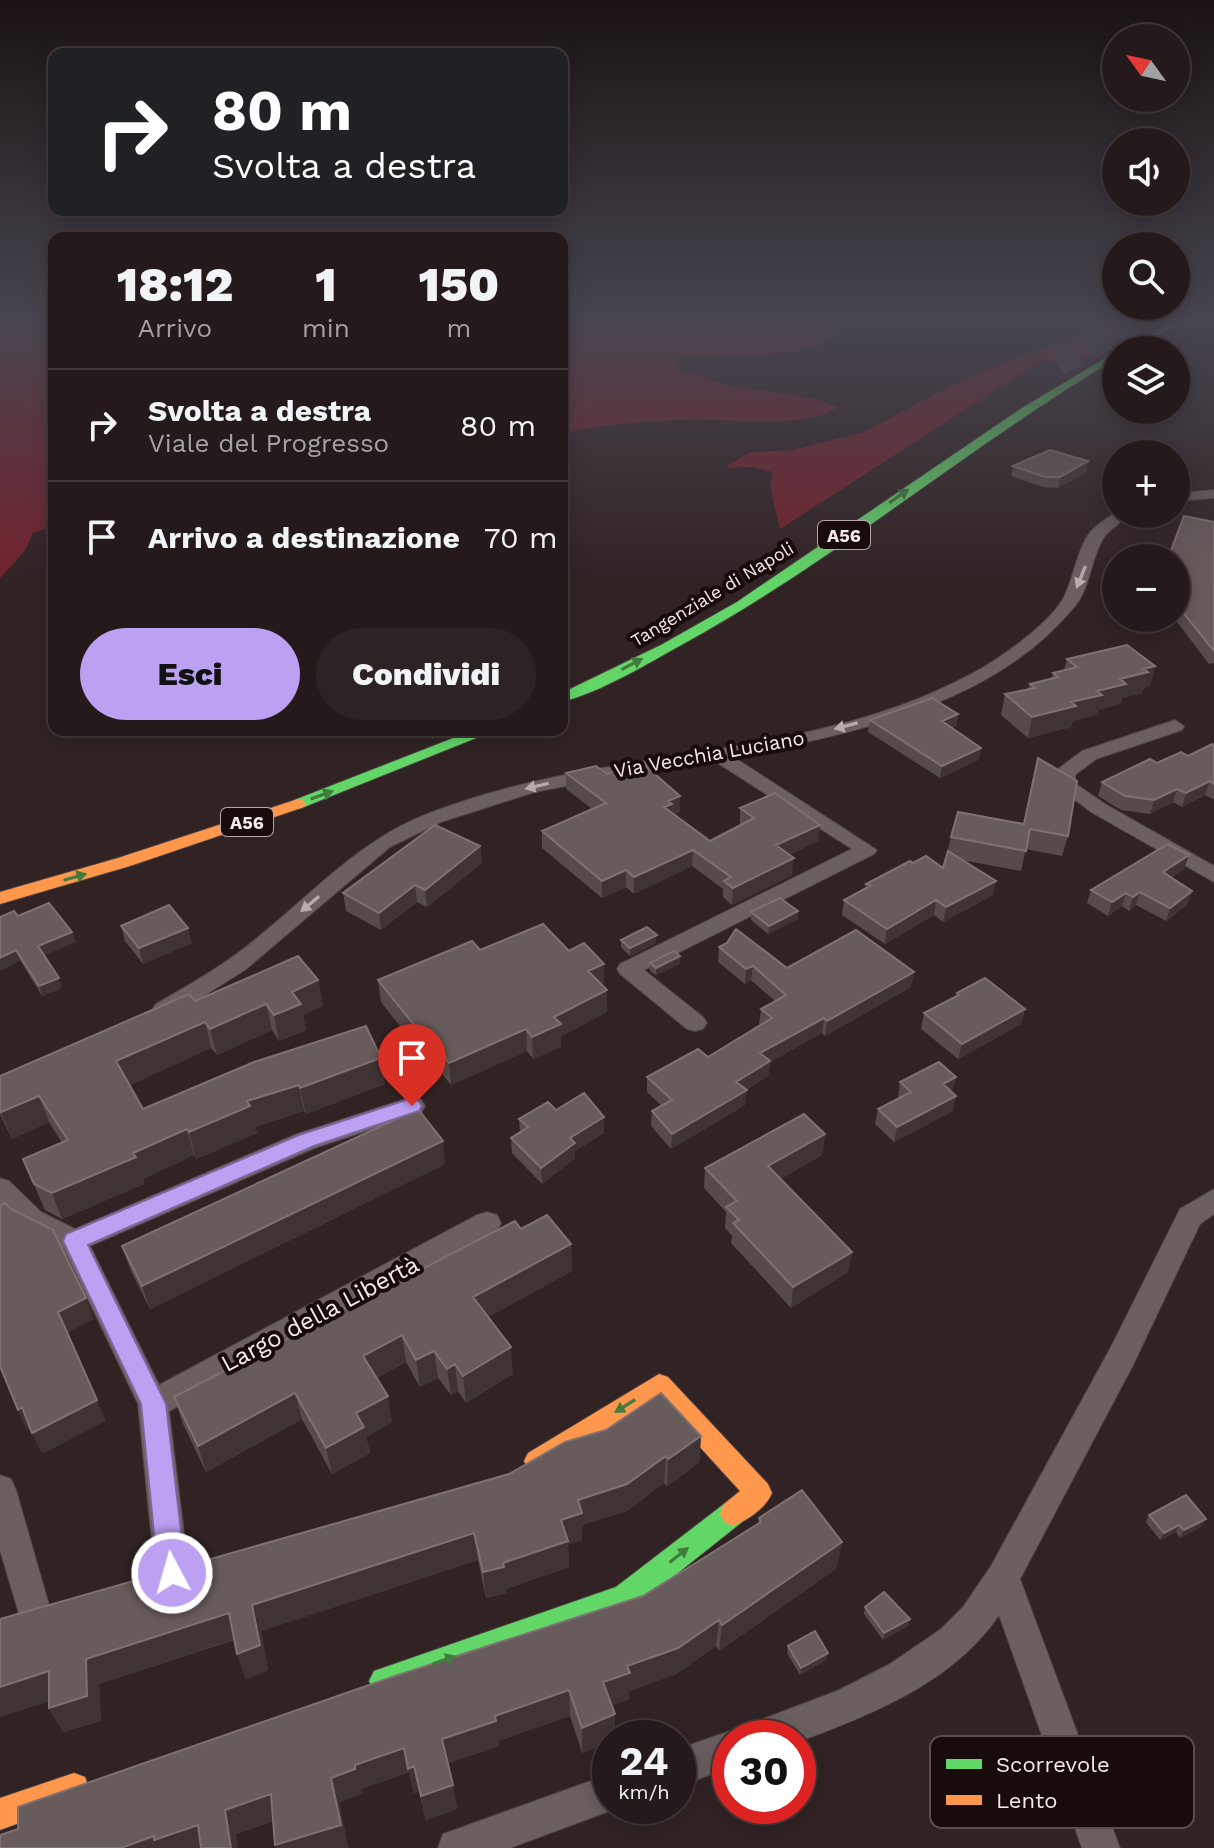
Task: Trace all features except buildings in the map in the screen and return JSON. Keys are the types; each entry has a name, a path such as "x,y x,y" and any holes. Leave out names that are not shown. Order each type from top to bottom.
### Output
{"main road":[{"name":"Tangenziale di Napoli","path":"568,695 693,632 789,574 1022,409"},
{"name":"A56","path":"0,898 239,825 474,736"},
{"path":"372,1685 624,1598 759,1493 659,1385 524,1470"},
{"path":"0,1814 89,1783"}],"street":[{"path":"1190,496 1214,494"},
{"name":"Via Vecchia Luciano","path":"142,1019 170,1007 237,965 383,843 434,818 531,787 647,764 719,756 915,707 989,671 1036,637 1070,602 1097,534 1104,528"},
{"path":"1175,726 1089,755 1065,773 1067,786 1098,808 1214,875"},
{"path":"695,1023 628,969 867,850 719,756"},
{"path":"74,1241 306,1141 412,1106"},
{"path":"0,1188 31,1220 74,1241 153,1404 172,1573"},
{"path":"810,1720 849,1706 921,1667 975,1619 1003,1578 1122,1356 1190,1217 1214,1200"},
{"name":"Largo della Libertà","path":"153,1404 487,1223"},
{"path":"0,1490 31,1613"},
{"path":"1003,1578 1060,1736"},
{"path":"457,1848 592,1799"},
{"path":"1094,1828 1101,1848"}],"shaded area":[{"path":"0,409 48,409 48,529 33,533 24,552 0,578"},
{"path":"568,409 833,409 825,414 787,421 654,421 568,433"},
{"path":"907,409 966,409 780,529 770,487 773,472 727,466 750,452 793,450 864,432"}],"traffic: fast":[{"path":"568,695 666,648 717,619 810,560 1027,409"},
{"path":"298,804 473,736"},
{"path":"384,1681 624,1598 733,1513"}],"traffic: slow":[{"path":"0,898 124,862 298,804"},
{"path":"537,1461 659,1385 759,1493 733,1513"},
{"path":"0,1814 74,1788"}],"route":[{"path":"172,1573 153,1404 74,1241 306,1141 412,1106"}]}
